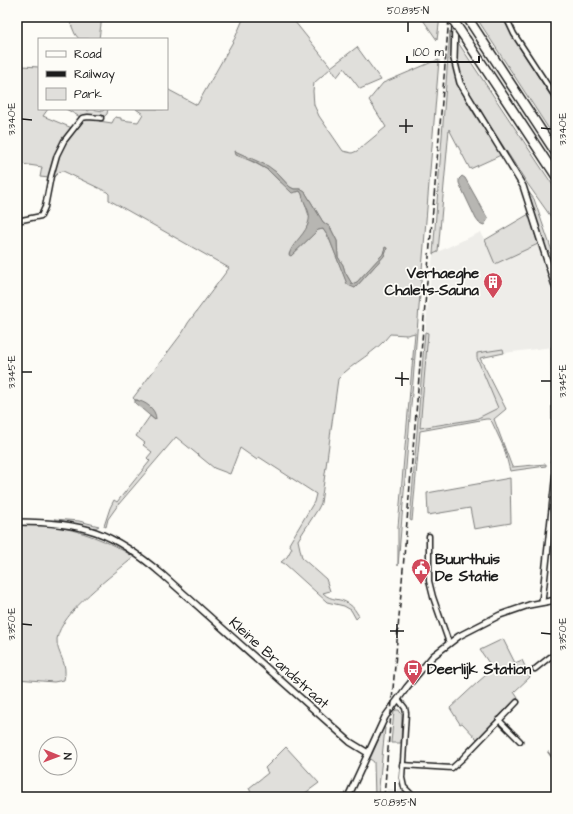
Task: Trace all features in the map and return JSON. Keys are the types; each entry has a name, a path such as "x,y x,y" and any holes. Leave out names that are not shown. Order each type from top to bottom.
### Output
{"highway":[{"path":"452,17 556,176"},
{"path":"468,19 556,153"}],"street":[{"path":"456,17 454,58 460,83 523,186 556,289"},
{"path":"506,17 514,34 556,98"},
{"path":"17,220 41,216 45,207 51,176 60,149 72,130 82,118 101,118"},
{"path":"542,602 556,472"},
{"name":"Kleine Brandstraat","path":"17,522 59,523 85,528 124,545 176,587 350,742 368,753"},
{"path":"428,536 429,581 449,643"},
{"path":"348,797 382,723 398,699 433,656 449,643 472,629 500,615 542,602 556,601"},
{"path":"535,669 550,657 556,656"},
{"path":"398,699 405,708 406,713 402,778 404,787 414,797"},
{"path":"402,765 452,768 517,702"},
{"path":"499,720 520,741"}],"shaded area":[{"path":"235,151 268,166 290,187 300,189 305,192 323,222 330,227 337,241 338,257 352,284 357,282 383,254 385,247 387,248 384,256 355,288 347,284 329,238 323,229 318,230 291,256 289,255 293,246 308,225 309,213 302,194 300,191 292,193 268,170 254,162 236,155"},
{"path":"462,176 465,178 488,219 484,225 479,223 476,219 459,183 459,179"},
{"path":"481,232 495,263 538,244 556,300 556,327 553,347 504,353 503,350 477,353 477,358 498,408 476,419 420,428 428,333 425,332 433,254"},
{"path":"135,400 149,406 156,415 156,419 155,420 135,403"},
{"path":"387,789 404,790 410,797 387,797"}],"green space":[{"path":"68,17 102,17 99,38 78,38"},
{"path":"244,17 291,17 331,67 357,47 381,80 360,89 344,68 337,77 331,68 314,83 313,91 314,105 319,116 343,151 352,153 357,151 386,127 369,100 383,83 439,60 398,566 398,527 415,333 407,335 390,334 378,347 350,367 338,379 321,503 298,540 302,558 326,579 330,591 323,593 330,598 346,602 351,605 359,616 356,619 351,610 344,606 327,602 281,562 287,557 292,548 289,544 314,502 316,494 259,457 257,460 240,448 230,474 214,468 176,437 118,505 108,519 106,527 104,526 114,500 117,502 150,461 147,458 152,452 143,445 145,443 136,436 150,416 155,420 138,400 133,398 229,268 109,200 109,194 107,192 63,171 59,172 52,179 58,155 83,116 80,117 68,110 108,110 107,114 99,121 112,123 115,117 121,118 121,120 138,122 143,114 137,110 168,110 168,90 197,105 235,38","holes":["236,153 276,172 290,187 300,189 305,192 323,222 330,227 337,241 338,257 352,284 357,282 383,254 385,248 387,248 384,256 355,288 347,283 329,238 323,229 318,230 291,256 289,254 306,230 310,219 302,194 300,191 297,192 279,181 268,170"]},
{"path":"421,17 440,17 437,40"},
{"path":"476,17 502,17 556,104 556,140"},
{"path":"450,31 452,42 451,52 460,89 501,155 470,169 449,129 438,252 433,254"},
{"path":"457,41 556,190 556,224 527,183 467,90 459,72"},
{"path":"22,66 38,67 38,110 47,110 43,116 72,128 55,156 49,178 40,177 42,167 22,164 20,159 17,157 17,71 22,71"},
{"path":"528,191 534,199 551,248 556,271 550,253 546,249"},
{"path":"529,214 538,244 495,264 485,240"},
{"path":"425,332 428,333 420,428 476,419 498,408 477,358 477,353 503,349 504,353 480,358 506,409 494,419 512,467 546,464 546,466 510,471 504,448 492,422 489,419 420,431 412,521 410,520"},
{"path":"551,347 554,348 555,460 550,462 552,457"},
{"path":"510,478 511,523 474,529 470,508 428,515 427,493"},
{"path":"54,519 79,521 99,526 95,528"},
{"path":"17,525 47,525 73,530 104,541 134,557 90,594 68,617 61,628 57,639 57,644 65,668 64,680 54,682 17,679"},
{"path":"503,639 515,663 522,660 530,677 514,692 518,698 477,739 462,723 460,724 450,708 493,669 480,650"},
{"path":"399,710 402,715 401,743 391,743 394,711"},
{"path":"384,727 378,797 375,797 374,762 370,759"},
{"path":"286,747 319,783 304,794 306,797 253,797 249,788 268,773 265,768"}],"waterway":[{"path":"548,752 556,763"}],"railway":[{"path":"384,797 449,17"}],"place":[{"name":"Verhaeghe Chalets-Sauna","path":"493,299"},
{"name":"Buurthuis De Statie","path":"421,585"},
{"name":"Deerlijk Station","path":"413,686"}]}
